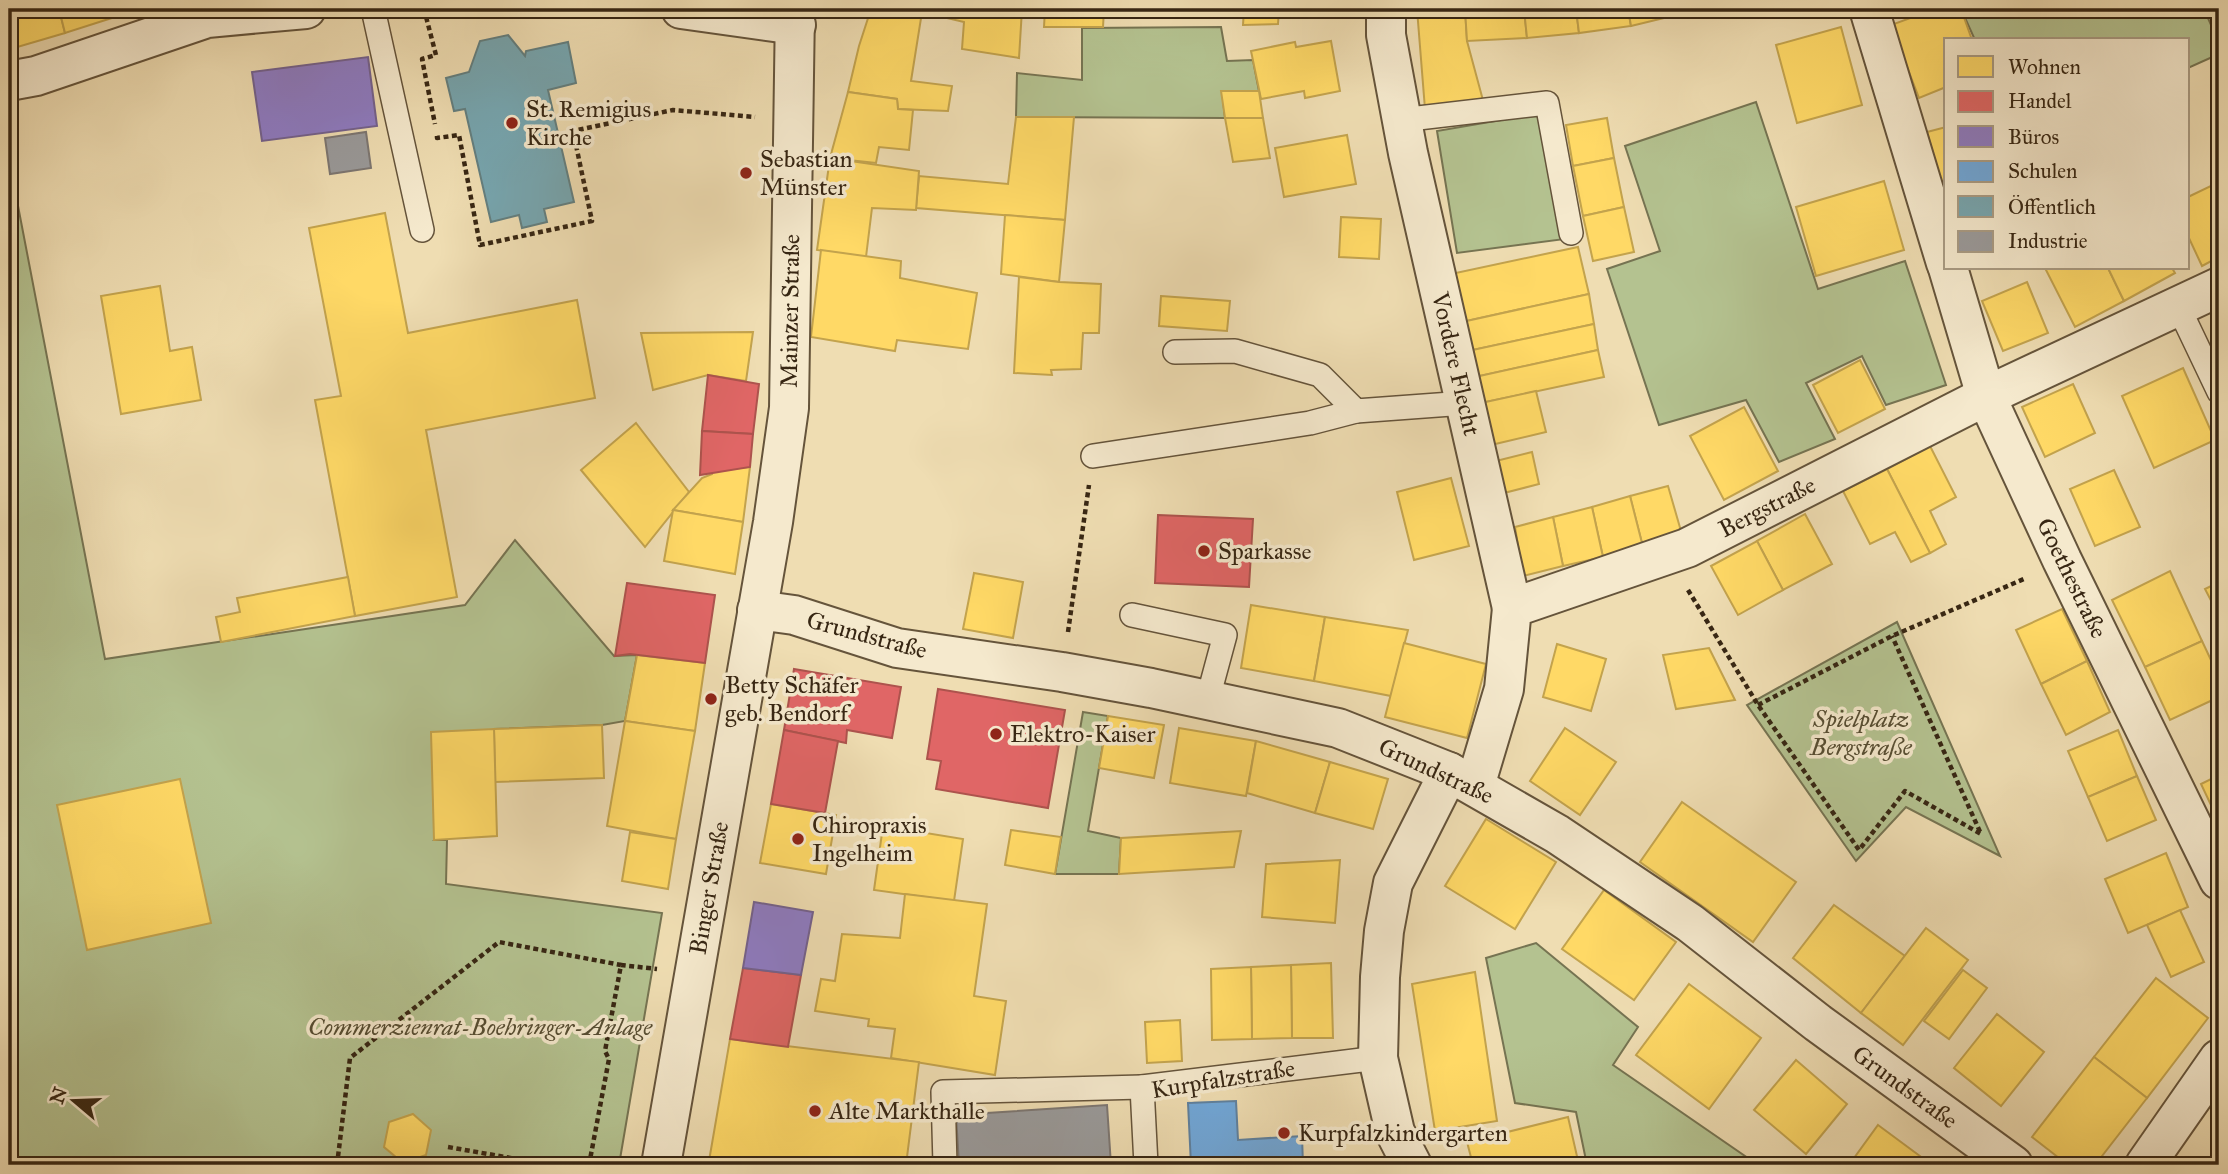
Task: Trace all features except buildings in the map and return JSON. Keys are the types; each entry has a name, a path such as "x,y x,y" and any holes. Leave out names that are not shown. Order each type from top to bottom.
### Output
{"street":[{"path":"9,81 36,76 205,13 306,9"},
{"path":"681,9 795,17"},
{"name":"Vordere Flecht","path":"1386,9 1387,35 1401,120 1512,608"},
{"name":"Goethestraße","path":"1869,9 1944,256"},
{"name":"Mainzer Straße","path":"757,611 789,408 795,17"},
{"name":"Goethestraße","path":"1948,270 1986,396 2062,560 2219,880"},
{"name":"Bergstraße","path":"1512,608 1668,556 1986,396 2219,287"},
{"path":"1412,1165 1395,1132 1378,1058 1384,931 1393,883 1462,779 1504,689 1512,608"},
{"name":"Grundstraße","path":"757,611 801,617 897,648 1062,672 1208,698 1338,728 1462,779 1557,834 1690,923 1818,1023 2013,1165"},
{"name":"Binger Straße","path":"661,1165 757,611"},
{"path":"2146,1165 2219,1059"}],"lane":[{"path":"373,9 422,230"},
{"path":"1401,120 1547,103 1571,233"},
{"path":"2178,306 2219,392"},
{"path":"1175,352 1235,351 1320,375 1356,411"},
{"path":"1093,456 1310,424 1356,411 1465,403"},
{"path":"1132,615 1225,635 1208,698"},
{"name":"Kurpfalzstraße","path":"1146,1165 1142,1087 1378,1058"},
{"path":"945,1165 943,1092 1142,1087"}],"path":[{"path":"424,9 436,55 422,60 437,138 459,135 480,245 592,221 573,131 673,110 792,121"},
{"path":"1069,624 1093,456"},
{"path":"1668,556 1758,705 1859,850 1905,791 1980,834 1892,636"},
{"path":"1758,705 1892,636 2062,560"},
{"path":"337,1165 350,1058 499,942 621,965 694,974"},
{"path":"589,1165 609,1059 605,1051 621,965"},
{"path":"448,1147 551,1165"}],"green space":[{"path":"1961,9 2204,9 2219,43 2219,54 2190,67 2190,38 1974,38"},
{"path":"1221,27 1227,61 1253,60 1259,91 1222,91 1225,118 1016,117 1017,73 1082,80 1082,28"},
{"path":"1756,102 1818,289 1905,261 1946,385 1886,405 1862,356 1806,383 1835,439 1779,462 1746,400 1659,425 1607,269 1660,251 1625,146"},
{"path":"1542,113 1565,239 1457,253 1437,131"},
{"name":"Commerzienrat-Boehringer-Anlage","path":"9,159 105,659 465,605 515,540 614,656 637,655 625,721 602,725 494,729 434,840 447,840 446,884 662,913 619,1165 315,1165 315,1162 176,1159 175,1165 9,1165"},
{"name":"Spielplatz Bergstraße","path":"1897,622 2000,856 1906,807 1856,861 1747,705"},
{"path":"1083,712 1108,716 1088,831 1121,838 1119,874 1055,874"},
{"path":"1536,943 1638,1027 1613,1065 1758,1165 1587,1165 1576,1112 1515,1103 1486,958"}],"place":[{"name":"St. Remigius Kirche","path":"512,123"},
{"name":"Sebastian Münster","path":"746,173"},
{"name":"Sparkasse","path":"1204,551"},
{"name":"Betty Schäfer geb. Bendorf","path":"711,699"},
{"name":"Elektro-Kaiser","path":"996,734"},
{"name":"Chiropraxis Ingelheim","path":"798,839"},
{"name":"Alte Markthalle","path":"815,1111"},
{"name":"Kurpfalzkindergarten","path":"1284,1133"}]}
